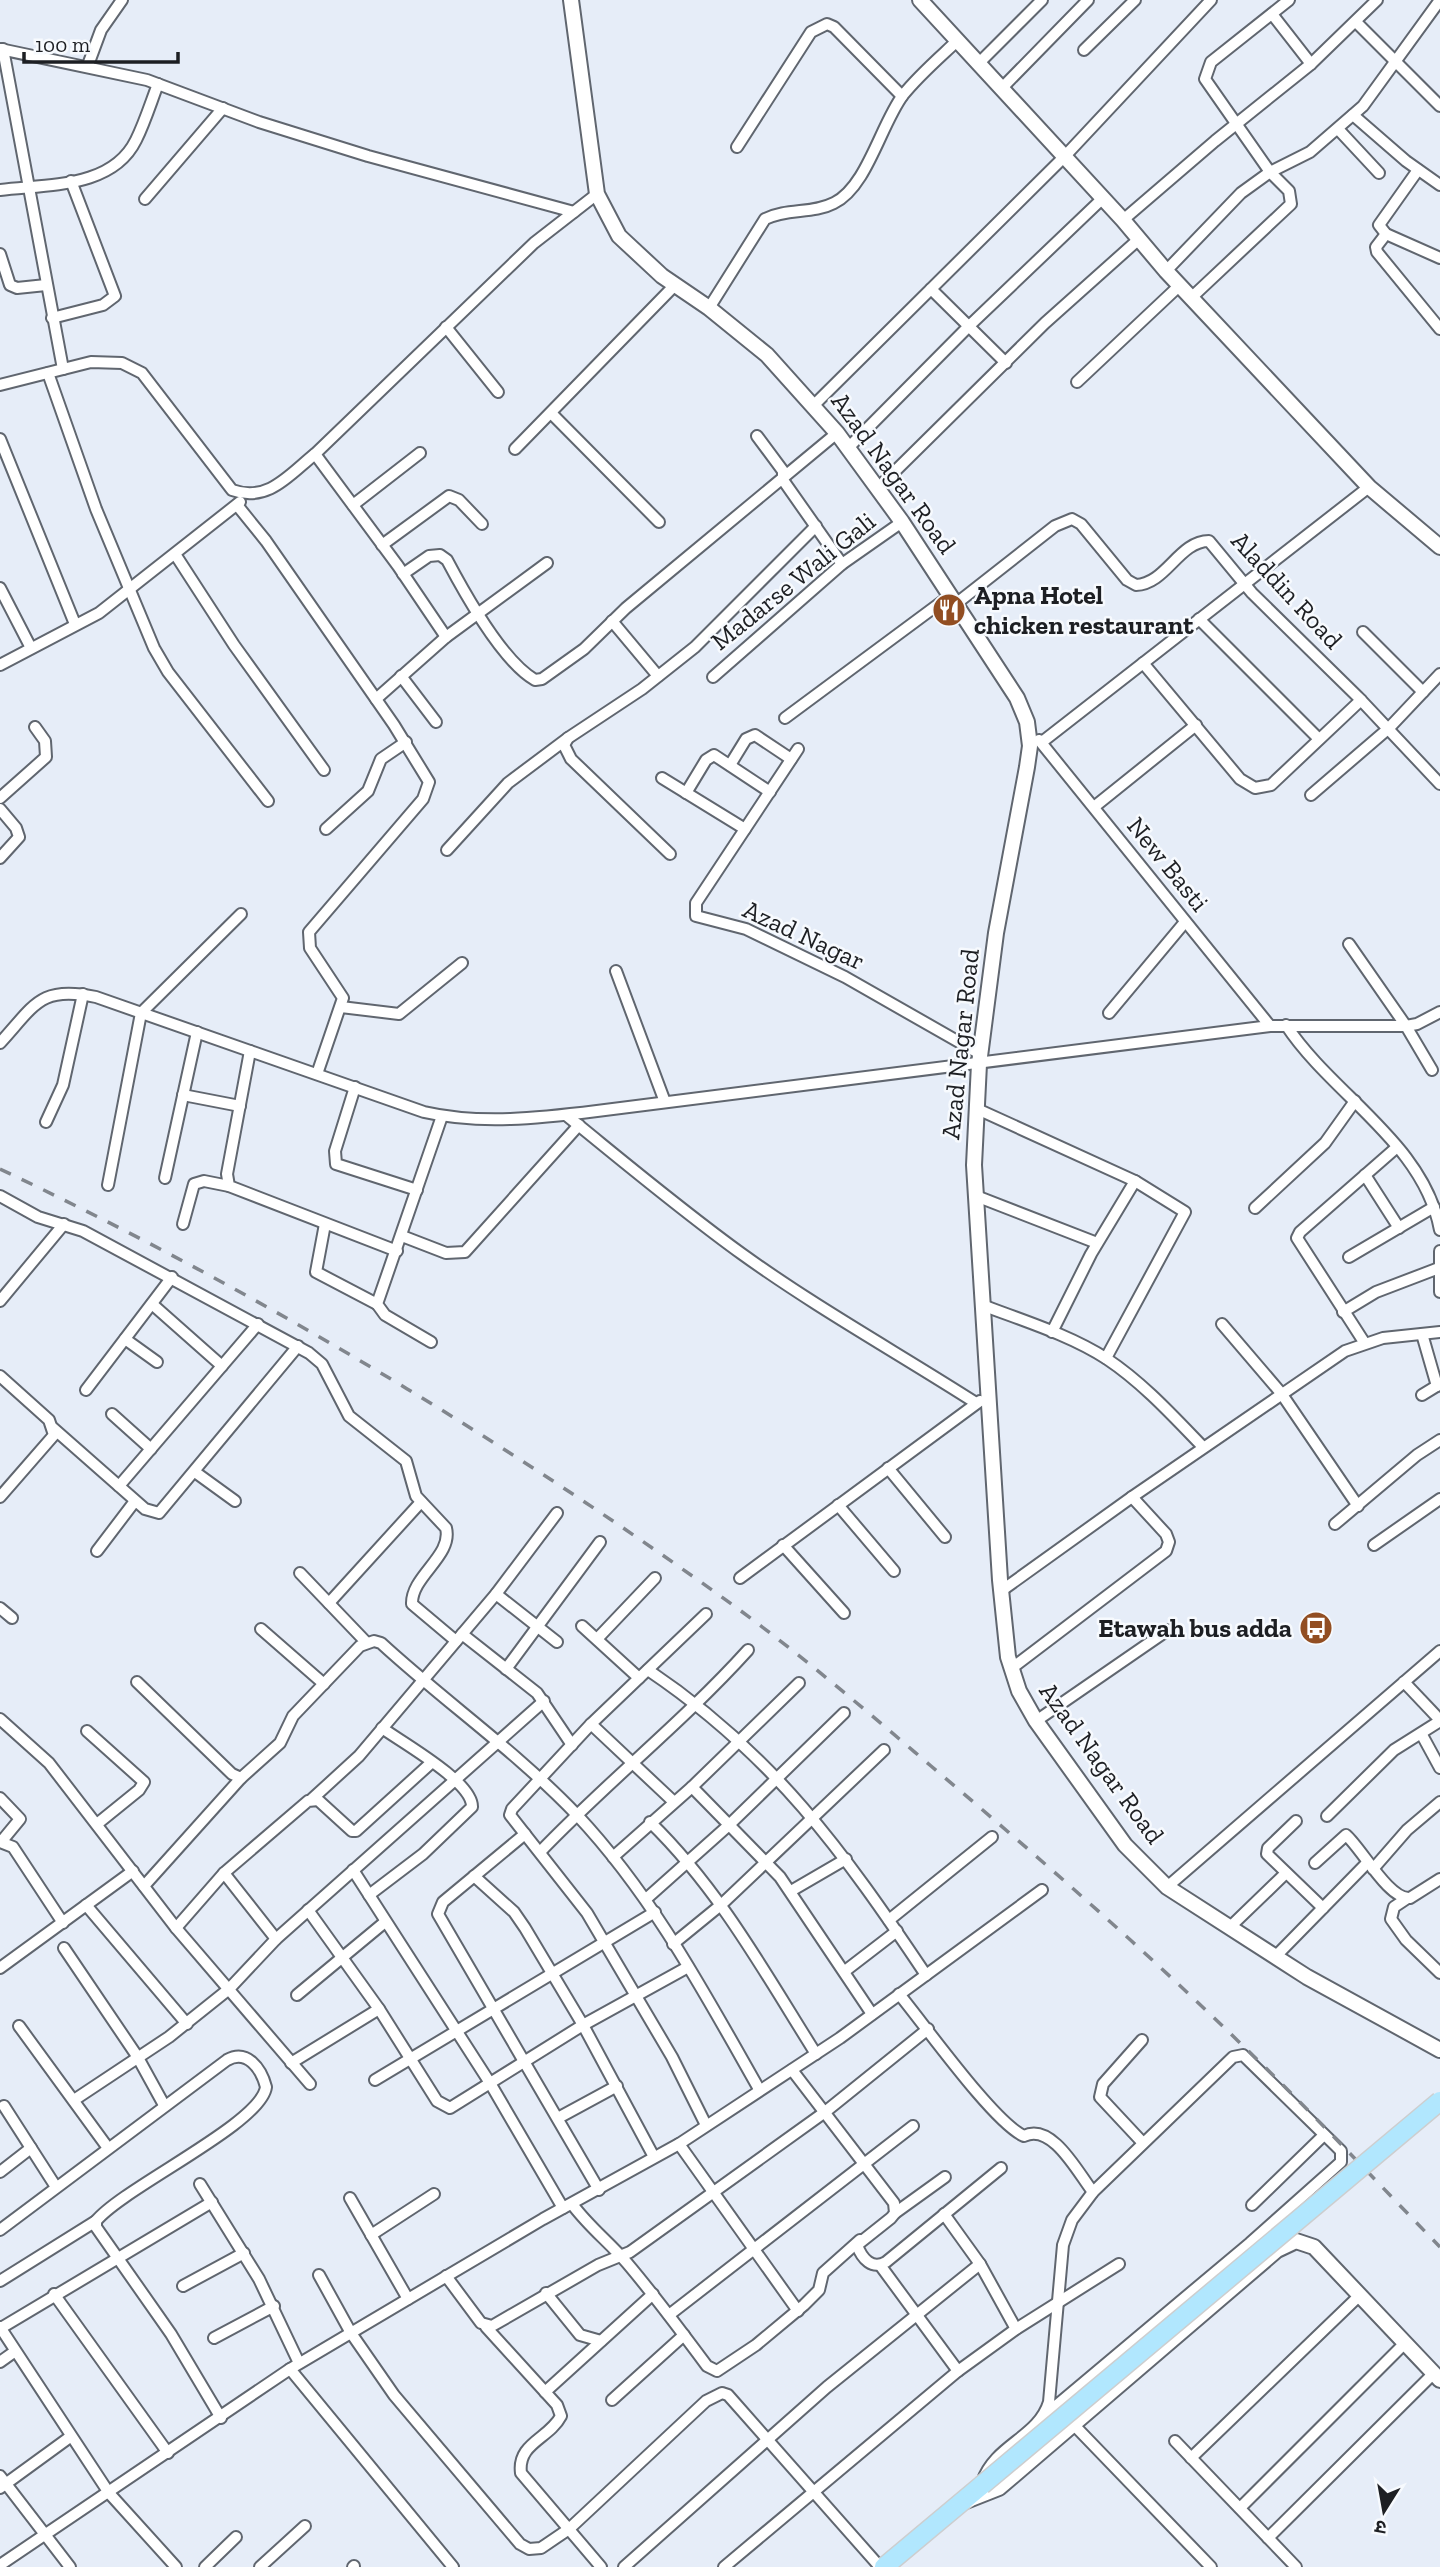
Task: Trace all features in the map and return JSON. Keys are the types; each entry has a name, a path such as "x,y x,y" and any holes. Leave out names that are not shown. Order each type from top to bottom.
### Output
{"main road":[{"path":"882,2567 1440,2101"}],"street":[{"path":"88,65 101,30 122,0"},
{"name":"Azad Nagar Road","path":"571,0 597,194 619,236 634,253 767,355 814,405 878,488 954,599 1017,698 1028,732 1027,767 996,933 975,1108 976,1196 1001,1591 1012,1668 1019,1691 1036,1721 1125,1845 1167,1887 1275,1957 1440,2050"},
{"path":"920,0 1123,220 1179,286 1369,487 1440,547"},
{"path":"978,64 1042,0"},
{"path":"1001,89 1088,0"},
{"path":"1084,50 1135,0"},
{"path":"814,405 1065,156 1210,0"},
{"path":"1191,298 1291,204 1289,191 1270,172 1209,87 1205,71 1211,62 1289,0"},
{"path":"1123,220 1311,64 1377,0"},
{"path":"1166,271 1241,193 1270,172 1297,160 1353,115 1396,65 1440,0"},
{"path":"1272,14 1311,64"},
{"path":"1356,22 1374,36 1396,65 1440,106"},
{"path":"737,147 811,32 819,26 827,24 834,27 902,96"},
{"path":"709,308 765,219 777,213 833,204 844,196 861,174 902,96 957,41"},
{"path":"63,369 1,49 88,65 158,84 368,156 574,212"},
{"path":"0,190 71,181 101,174 135,142 158,84"},
{"path":"145,200 223,108"},
{"path":"1353,115 1440,186"},
{"path":"1338,129 1379,173"},
{"path":"1419,170 1379,225 1386,234 1440,258"},
{"path":"52,318 103,305 115,296 71,181"},
{"path":"0,665 99,613 248,496 276,486 315,454 534,243 597,194"},
{"path":"848,448 968,327 1102,199"},
{"path":"1386,234 1376,247 1377,252 1440,329"},
{"path":"878,488 1045,323 1139,239"},
{"path":"0,254 3,274 17,288 46,285"},
{"path":"515,449 675,285"},
{"path":"1077,382 1179,286"},
{"path":"931,289 1006,363"},
{"path":"446,327 498,392"},
{"path":"0,384 102,362 122,363 142,373 232,490 248,496"},
{"path":"48,373 76,459 131,589 138,616 169,672 268,801"},
{"path":"551,413 659,522"},
{"path":"403,574 429,556 440,555 447,560 477,615 524,672 535,680 542,678 584,649 612,621 837,433"},
{"path":"757,436 783,471 783,480 842,564"},
{"path":"0,439 75,624"},
{"path":"353,505 420,453"},
{"path":"315,454 446,638"},
{"path":"1042,742 1369,487"},
{"path":"382,545 449,496 459,500 482,524"},
{"path":"237,505 266,541 426,773 427,790 309,932 310,948 340,990 341,1007 317,1074"},
{"name":"Aladdin Road","path":"954,599 1055,526 1072,519 1081,524 1127,580 1136,585 1153,580 1202,541 1209,541 1244,583 1361,699 1440,784"},
{"name":"Madarse Wali Gali","path":"713,677 842,564 902,522"},
{"path":"447,850 508,783 658,676 718,627 757,583 816,526"},
{"path":"175,554 234,645 324,770"},
{"path":"376,699 446,638 547,563"},
{"path":"0,588 31,648"},
{"path":"785,718 954,599"},
{"path":"1199,619 1320,739"},
{"path":"612,621 658,676"},
{"path":"1363,632 1423,692"},
{"path":"1143,663 1240,779 1255,788 1271,785 1361,699"},
{"path":"1311,795 1389,728 1440,674"},
{"path":"401,676 436,722"},
{"path":"1094,807 1196,725"},
{"path":"0,798 46,757 45,740 35,727"},
{"name":"New Basti","path":"1028,732 1042,742 1270,1026"},
{"name":"Azad Nagar","path":"730,765 746,739 755,735 795,754 696,902 696,916 746,929 845,977 979,1059"},
{"path":"568,738 564,746 566,753 670,853"},
{"path":"326,829 368,791 381,759 405,742"},
{"path":"686,793 709,756 713,755 769,792"},
{"path":"662,778 745,829"},
{"path":"0,809 16,828 19,837 0,858"},
{"path":"108,1185 141,1013 241,914"},
{"path":"1109,1013 1185,922"},
{"path":"1349,944 1436,1069"},
{"path":"341,1007 399,1014 462,963"},
{"path":"616,971 665,1102"},
{"path":"0,1043 46,996 60,991 83,994 442,1116 470,1120 566,1115 979,1059 1270,1026 1406,1026 1417,1024 1440,1012"},
{"path":"46,1122 63,1085 83,994"},
{"path":"1286,1025 1301,1048 1355,1101 1430,1191 1440,1230"},
{"path":"165,1178 197,1032"},
{"path":"229,1185 227,1174 250,1051"},
{"path":"355,1087 335,1151 336,1164 417,1191"},
{"path":"183,1095 240,1106"},
{"path":"1255,1208 1325,1143 1355,1101"},
{"path":"975,1108 1135,1181 1182,1208 1185,1217 1106,1358"},
{"path":"566,1115 668,1199 743,1255 976,1403"},
{"path":"377,1304 442,1116"},
{"path":"402,1236 446,1253 465,1252 579,1125"},
{"path":"1364,1342 1297,1238 1396,1149"},
{"path":"1366,1175 1399,1228"},
{"path":"183,1224 194,1184 204,1181 229,1185 397,1251"},
{"path":"1052,1332 1097,1243 1135,1181"},
{"path":"1430,1191 1440,1183"},
{"path":"0,1196 38,1217 83,1231 298,1346 322,1364 349,1416 406,1461 411,1471 411,1488 446,1528 448,1534 443,1547 414,1591 412,1604 506,1669 544,1701 572,1745"},
{"path":"976,1196 1097,1243"},
{"path":"1349,1257 1434,1207"},
{"path":"0,1301 64,1224"},
{"path":"325,1224 316,1272 377,1304 386,1315 431,1342"},
{"path":"1440,1251 1440,1292"},
{"path":"1343,1311 1376,1292 1439,1268"},
{"path":"86,1391 172,1278"},
{"path":"152,1304 222,1366"},
{"path":"982,1305 1052,1332 1106,1358 1144,1388 1203,1447"},
{"path":"119,1486 258,1324"},
{"path":"1222,1324 1281,1393 1358,1506"},
{"path":"1001,1591 1203,1447 1345,1351 1364,1342 1440,1332"},
{"path":"1422,1334 1438,1385 1422,1395"},
{"path":"125,1339 157,1362"},
{"path":"0,1376 49,1420 53,1428 145,1510 159,1513 298,1346"},
{"path":"740,1577 989,1394"},
{"path":"112,1414 151,1449"},
{"path":"0,1497 50,1441 53,1428"},
{"path":"1335,1524 1417,1455 1440,1440"},
{"path":"888,1468 945,1537"},
{"path":"195,1472 235,1501"},
{"path":"1012,1668 1166,1551 1169,1542 1167,1534 1132,1497"},
{"path":"1374,1545 1440,1499"},
{"path":"97,1551 135,1501"},
{"path":"329,1603 421,1502"},
{"path":"838,1505 894,1571"},
{"path":"176,1928 224,1873 349,1767 496,1594 557,1513"},
{"path":"506,1669 600,1542"},
{"path":"783,1545 844,1613"},
{"path":"300,1573 366,1642 380,1643 540,1779 576,1814 614,1857 656,1912 759,2089"},
{"path":"597,1640 655,1578"},
{"path":"496,1594 556,1642"},
{"path":"0,1608 12,1618"},
{"path":"706,1614 591,1724 510,1815 574,1895 606,1943 706,2126"},
{"path":"582,1626 639,1678"},
{"path":"261,1629 324,1684"},
{"path":"1036,1721 1168,1630"},
{"path":"144,1886 241,1778 280,1743 293,1716 366,1642"},
{"path":"540,1852 576,1814 635,1764 698,1704 748,1650"},
{"path":"1167,1887 1440,1651"},
{"path":"648,1670 698,1704 741,1740 778,1777 846,1859 926,1975"},
{"path":"137,1682 232,1774 241,1778"},
{"path":"1327,1816 1394,1750 1422,1735 1438,1716 1404,1682"},
{"path":"614,1857 692,1787 799,1683"},
{"path":"74,2100 187,2024 229,1989 276,1939 499,1744 544,1701"},
{"path":"646,1899 729,1825 844,1713"},
{"path":"0,1719 35,1748 176,1928 310,2084"},
{"path":"591,1724 674,1802"},
{"path":"369,1895 423,1854 469,1812 470,1798 456,1780 382,1728"},
{"path":"87,1731 144,1782 139,1790 97,1825"},
{"path":"1422,1735 1440,1768"},
{"path":"673,1944 722,1904 884,1750"},
{"path":"312,1799 323,1804 352,1831 356,1831 431,1763"},
{"path":"692,1787 766,1861 791,1891 872,2014"},
{"path":"0,1798 20,1819 1,1842 13,1847 63,1923"},
{"path":"1275,1957 1323,1908 1440,1802"},
{"path":"1296,1821 1267,1851 1323,1908"},
{"path":"650,1822 722,1904 816,2054"},
{"path":"525,1834 443,1902 438,1914 599,2190"},
{"path":"1315,1863 1346,1835 1364,1854 1370,1866 1406,1899"},
{"path":"889,1920 992,1837"},
{"path":"791,1891 846,1859"},
{"path":"353,1870 567,2206 621,2257 653,2294 711,2369 722,2393"},
{"path":"0,1968 133,1871"},
{"path":"224,1873 276,1939"},
{"path":"1228,1928 1286,1873"},
{"path":"474,1876 514,1912 583,2025 654,2157"},
{"path":"1440,1879 1394,1908 1391,1919 1406,1940 1440,1973"},
{"path":"0,2565 221,2418 294,2366 567,2206 679,2144 816,2054 1042,1890"},
{"path":"86,1905 187,2024"},
{"path":"308,1910 379,2009 409,2060 444,2106 457,2105 583,2025 688,1967"},
{"path":"375,2080 656,1912"},
{"path":"296,1995 386,1922"},
{"path":"845,1971 897,1931"},
{"path":"64,1948 137,2056 164,2105"},
{"path":"899,1994 993,2110 1018,2134 1024,2136 1034,2131 1052,2140 1093,2192"},
{"path":"291,2063 379,2009"},
{"path":"19,2026 108,2148"},
{"path":"486,2327 598,2265 621,2257 825,2112 928,2029"},
{"path":"1142,2040 1103,2084 1100,2097 1143,2143"},
{"path":"982,2485 989,2464 1338,2166 1343,2157 1341,2151 1246,2057 1239,2054 1143,2143 1093,2192 1072,2220 1067,2234 1049,2402 1045,2415"},
{"path":"0,2230 164,2105 234,2056 251,2060 266,2087 258,2103 214,2139 136,2190 96,2221 0,2281"},
{"path":"792,2070 894,2203 895,2213"},
{"path":"558,2118 617,2086"},
{"path":"4,2105 56,2187"},
{"path":"668,2315 913,2126"},
{"path":"1252,2206 1324,2134"},
{"path":"679,2144 798,2311"},
{"path":"0,2172 31,2148"},
{"path":"860,2240 859,2250 870,2264 880,2265 1001,2168"},
{"path":"711,2369 723,2368 798,2311 819,2290 822,2273 860,2240 945,2177"},
{"path":"200,2184 274,2306 294,2366 453,2567"},
{"path":"371,2235 434,2194"},
{"path":"350,2198 408,2299"},
{"path":"176,2567 109,2493 0,2328 117,2256 212,2202"},
{"path":"944,2214 980,2264 1016,2329"},
{"path":"96,2221 176,2342 221,2418"},
{"path":"961,2502 999,2488 1285,2244 1305,2242 1314,2247 1437,2376 1268,2538"},
{"path":"183,2286 244,2253"},
{"path":"624,2567 827,2388 980,2264"},
{"path":"724,2567 958,2371 1016,2329 1058,2305 1119,2264"},
{"path":"880,2265 958,2371"},
{"path":"319,2274 351,2333 394,2395 520,2544 529,2549 541,2548 569,2529 706,2401 722,2393 728,2395 882,2567"},
{"path":"446,2276 486,2327 557,2405 561,2416 556,2425 524,2451 519,2461 521,2473 601,2567"},
{"path":"546,2293 580,2335 601,2341"},
{"path":"54,2294 168,2453"},
{"path":"545,2392 653,2294"},
{"path":"1191,2458 1360,2295"},
{"path":"214,2338 274,2306"},
{"path":"612,2400 684,2335"},
{"path":"1240,2508 1405,2343"},
{"path":"0,2362 14,2352"},
{"path":"1073,2424 1210,2567"},
{"path":"70,2437 2,2482 48,2535 70,2567"},
{"path":"1175,2441 1296,2567"},
{"path":"260,2567 305,2526"},
{"path":"205,2567 236,2537"}],"railway":[{"path":"0,1169 186,1263 369,1366 547,1477 747,1615 879,1722 1124,1934 1262,2064 1440,2247"}],"place":[{"name":"Apna Hotel chicken restaurant","path":"949,610"},
{"name":"Etawah bus adda","path":"1316,1628"}]}
